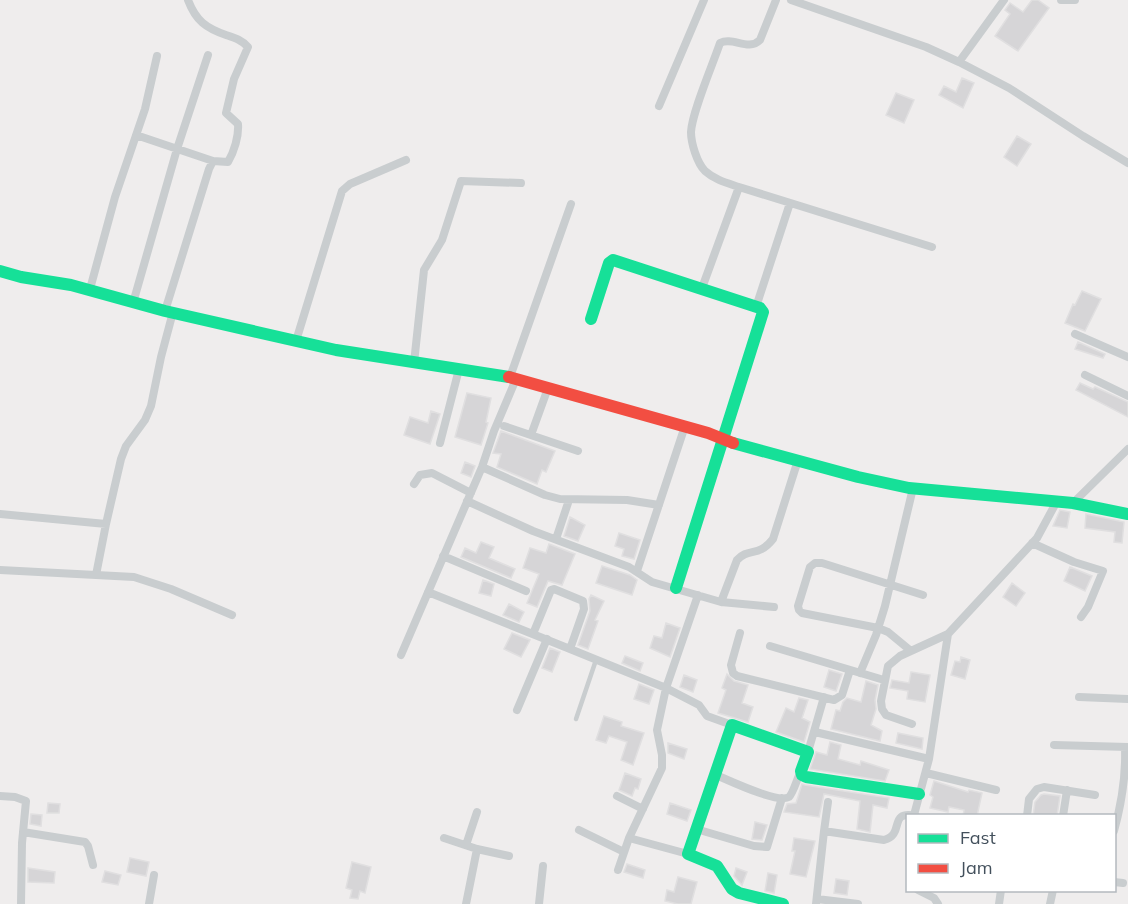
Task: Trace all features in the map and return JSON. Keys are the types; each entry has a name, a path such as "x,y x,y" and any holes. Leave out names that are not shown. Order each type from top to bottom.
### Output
{"street":[{"path":"136,135 213,161 228,162 232,156 238,124 226,113 234,80 248,47 243,42 219,33 195,17 188,0"},
{"path":"659,106 704,0"},
{"path":"776,0 760,40 756,44 727,40 720,43 691,132 694,149 704,169 716,179 739,187 932,247"},
{"path":"791,0 926,46 1009,88 1128,163"},
{"path":"958,62 1004,0"},
{"path":"1061,0 1075,0"},
{"path":"133,303 177,149 208,55"},
{"path":"90,289 115,197 145,109 157,56"},
{"path":"296,341 342,191 350,184 405,160"},
{"path":"96,575 121,459 126,446 145,420 151,406 169,311 202,189 213,161"},
{"path":"414,363 424,270 442,240 461,181 521,183"},
{"path":"702,288 739,187"},
{"path":"756,307 790,203"},
{"path":"401,655 482,467 571,204"},
{"path":"591,319 609,263 613,260 760,308 763,316 676,588"},
{"path":"0,271 90,289 133,303 296,341 373,357 513,378 685,426 722,440 858,477 913,488 1057,501 1128,514"},
{"path":"1075,334 1128,357"},
{"path":"440,443 459,369"},
{"path":"1085,375 1128,396"},
{"path":"531,435 548,388"},
{"path":"504,426 578,451"},
{"path":"637,572 685,426"},
{"path":"1073,503 1128,449"},
{"path":"721,602 737,560 742,555 765,549 773,539 798,460"},
{"path":"482,467 545,495 569,500 627,501 659,505"},
{"path":"414,484 420,475 432,473 469,497 556,539 637,572 652,582 721,602 774,607"},
{"path":"860,673 878,628 913,488"},
{"path":"556,539 569,500"},
{"path":"912,724 886,714 881,701 886,670 892,660 948,634 1032,543 1057,501"},
{"path":"0,514 106,524"},
{"path":"1032,543 1074,562 1103,571 1088,607 1081,617"},
{"path":"443,556 526,591"},
{"path":"911,651 888,632 878,628 802,613 799,610 800,600 810,567 814,563 822,563 923,595"},
{"path":"0,570 134,577 232,615"},
{"path":"533,634 549,594 554,589 583,601 585,605 570,649"},
{"path":"428,592 666,688 699,705 707,716 808,752"},
{"path":"618,870 629,838 662,768 657,730 666,688 698,595"},
{"path":"740,633 730,665 733,673 834,700 842,695 850,670"},
{"path":"915,814 929,759 948,634"},
{"path":"517,710 547,639"},
{"path":"770,646 884,680"},
{"path":"716,775 755,792 782,798 789,796 808,752 824,697"},
{"path":"1079,697 1128,699"},
{"path":"688,854 732,725"},
{"path":"815,732 929,759"},
{"path":"1054,745 1126,747 1126,774 1116,824"},
{"path":"801,771 806,777 919,794"},
{"path":"926,772 996,790"},
{"path":"1027,814 1029,799 1037,789 1044,787 1095,795"},
{"path":"1063,814 1067,790"},
{"path":"0,796 15,797 26,801 21,904"},
{"path":"617,796 643,809"},
{"path":"696,829 754,846 767,847 782,798"},
{"path":"828,802 817,901 858,904"},
{"path":"466,845 477,812"},
{"path":"824,831 884,840 895,834 899,819 902,815 906,815"},
{"path":"579,830 624,852"},
{"path":"23,832 85,842 93,865"},
{"path":"444,837 477,849 509,856"},
{"path":"629,838 711,862 717,866 732,889 739,893 783,904"},
{"path":"466,904 477,849"},
{"path":"539,904 543,866"},
{"path":"149,904 154,875"},
{"path":"920,892 934,898 938,904"}],"lane":[{"path":"576,719 596,660"}],"building":[{"path":"1032,0 1038,0 1049,8 1018,51 995,36 1010,14 1005,10 1010,3 1023,12"},
{"path":"962,78 974,83 963,108 939,95 944,86 956,92"},
{"path":"896,93 914,100 904,123 886,115"},
{"path":"1017,136 1031,144 1017,166 1004,157"},
{"path":"1082,291 1101,299 1085,331 1065,323 1073,304 1075,305"},
{"path":"1078,342 1105,354 1103,358 1075,349"},
{"path":"1080,383 1093,389 1095,387 1128,402 1128,417 1076,390"},
{"path":"467,393 491,398 486,422 488,423 481,445 455,437"},
{"path":"431,411 440,414 430,444 404,435 410,417 428,423"},
{"path":"501,431 555,451 546,472 542,470 537,484 497,467 501,454 493,453"},
{"path":"465,462 475,466 471,477 461,473"},
{"path":"1060,510 1070,512 1067,528 1053,526"},
{"path":"1086,514 1124,522 1122,543 1114,542 1115,532 1085,528"},
{"path":"570,517 585,525 578,541 564,536"},
{"path":"619,533 640,540 634,559 622,556 624,549 615,546"},
{"path":"481,542 494,547 489,558 515,569 511,578 461,557 465,548 476,553"},
{"path":"549,544 575,554 562,585 548,581 537,607 527,603 539,574 523,568 530,548 546,553"},
{"path":"602,566 630,575 637,580 632,595 596,583"},
{"path":"1070,567 1092,576 1085,591 1064,581"},
{"path":"483,580 494,584 491,596 479,593"},
{"path":"1012,583 1025,593 1016,606 1003,597"},
{"path":"591,595 604,601 595,620 598,621 588,649 578,645 590,611"},
{"path":"509,604 524,612 519,622 503,615"},
{"path":"666,623 680,628 670,657 650,648 654,636 662,638"},
{"path":"512,633 530,640 521,657 504,649"},
{"path":"550,648 560,652 552,672 542,668"},
{"path":"625,656 643,663 640,671 622,663"},
{"path":"961,657 970,660 965,679 951,675 955,661 960,662"},
{"path":"829,670 842,674 836,691 824,687"},
{"path":"911,672 930,675 925,702 907,699 908,691 890,688 892,680 909,683"},
{"path":"727,674 734,681 748,685 742,703 753,707 748,722 718,713 726,690 722,688"},
{"path":"684,675 697,680 693,692 680,687"},
{"path":"866,681 878,685 876,709 871,725 882,731 880,741 831,729 836,710 840,711 847,698 861,702"},
{"path":"639,684 654,690 649,704 634,699"},
{"path":"799,698 808,700 802,718 810,722 804,742 776,732 786,708 794,712"},
{"path":"604,716 622,722 621,726 644,733 633,765 621,760 627,742 609,736 606,743 596,740"},
{"path":"898,733 923,738 922,749 896,743"},
{"path":"830,742 841,745 838,759 860,765 861,761 889,770 885,781 810,769 816,752 827,755"},
{"path":"668,743 687,749 684,759 668,753"},
{"path":"625,773 641,779 638,789 635,788 632,796 619,790"},
{"path":"934,781 968,792 969,790 982,793 977,814 963,814 964,810 949,807 948,812 930,808 933,797 930,795"},
{"path":"802,784 889,798 887,808 873,805 870,832 857,829 860,801 824,794 819,817 784,812 787,804 796,803"},
{"path":"1041,795 1060,796 1057,814 1033,814 1035,802"},
{"path":"48,803 60,804 59,813 47,813"},
{"path":"670,803 691,810 687,821 667,814"},
{"path":"31,814 42,815 41,826 30,824"},
{"path":"755,822 767,825 762,840 752,839"},
{"path":"794,838 815,841 806,877 790,874 795,851 792,851"},
{"path":"130,858 149,862 146,876 127,872"},
{"path":"352,862 371,867 365,893 360,891 358,899 350,898 352,890 346,888"},
{"path":"627,864 645,870 643,878 624,872"},
{"path":"28,868 55,872 54,883 28,882"},
{"path":"736,868 747,872 742,885 734,876"},
{"path":"105,871 121,875 118,885 102,882"},
{"path":"768,873 777,875 774,893 765,891"},
{"path":"678,877 697,882 691,904 665,901 667,890 674,892"},
{"path":"836,879 849,881 847,895 834,893"}],"traffic: fast":[{"path":"591,319 609,263 613,260 760,308 763,312 676,588"},
{"path":"0,271 21,277 71,285 165,311 336,350 509,377"},
{"path":"733,443 858,477 909,488 1073,503 1128,514"},
{"path":"783,904 739,893 732,889 717,866 688,854 732,725 808,752 801,771 806,777 919,794"}],"traffic: jam":[{"path":"509,377 708,433 733,443"}]}
